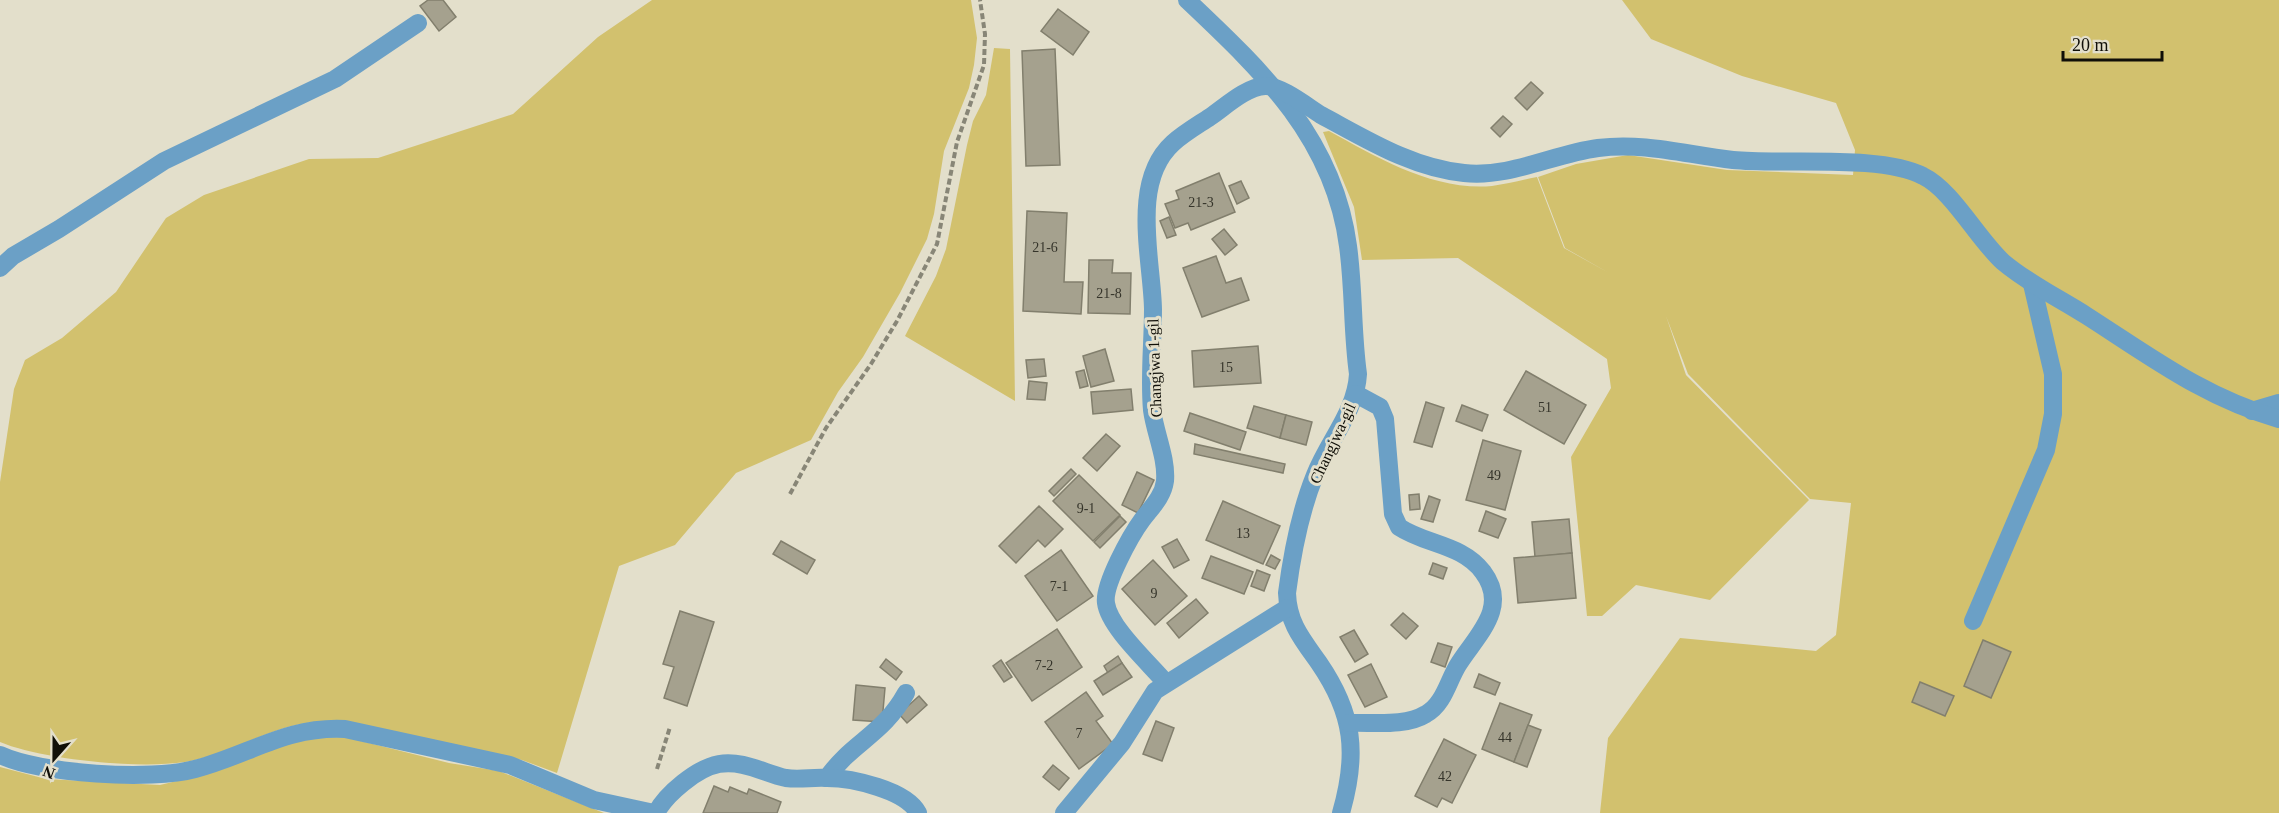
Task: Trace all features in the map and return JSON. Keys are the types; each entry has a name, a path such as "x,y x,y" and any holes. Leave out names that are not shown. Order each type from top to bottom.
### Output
{"street":[{"name":"Changjwa-gil","path":"1187,0 1275,87 1317,151 1335,190 1343,217 1348,247 1358,374 1356,394 1323,457 1306,500 1289,574 1287,608 1298,636 1338,694 1349,723 1351,763 1341,813"},
{"path":"0,268 13,256 164,161 335,80 418,22"},
{"name":"Changjwa 1-gil","path":"1165,682 1119,628 1110,616 1106,604 1106,595 1120,561 1138,527 1155,505 1164,487 1164,471 1152,403 1152,309 1145,221 1146,203 1158,165 1171,144 1246,92 1264,86 1275,87"},
{"path":"1275,87 1384,149 1439,169 1467,174 1494,173 1592,149 1628,145 1682,150 1730,159 1903,168 1924,176 1943,189 1980,239 2032,284 2196,386 2252,411 2279,420"},
{"path":"1973,621 2046,450 2053,414 2053,374 2032,284"},
{"path":"1349,723 1402,721 1429,713 1445,691 1459,664 1478,641 1491,615 1493,599 1485,574 1476,563 1445,545 1399,527 1393,513 1385,419 1380,406 1356,394"},
{"path":"2252,411 2279,404"},
{"path":"1064,813 1122,743 1146,702 1165,682 1287,608"},
{"path":"827,778 844,756 887,722 906,693"},
{"path":"0,755 29,765 55,770 170,774 195,769 292,733 319,728 345,729 510,765 579,794 611,804 655,813 669,793 705,770 723,763 755,768 786,778 827,778 871,785 906,800 914,805 918,813"}],"path":[{"path":"790,494 826,428 871,364 897,321 937,244 957,142 984,65 985,34 980,0"}],"shaded area":[{"path":"652,0 971,0 977,38 974,65 969,88 944,151 934,214 927,239 900,293 863,357 838,392 811,440 736,473 675,545 619,566 557,773 522,760 330,721 292,726 213,755 175,763 125,764 68,759 0,742 0,482 14,389 25,360 62,338 116,292 166,218 204,195 309,159 378,158 513,114 598,37"},
{"path":"1622,0 2279,0 2279,813 1600,813 1608,738 1680,638 1816,651 1836,635 1851,503 1810,499 1688,374 1666,316 1686,375 1809,500 1710,600 1636,585 1602,616 1587,616 1571,457 1611,388 1607,359 1458,258 1362,260 1354,207 1323,132 1329,131 1387,162 1427,178 1449,183 1492,186 1537,177 1564,248 1609,273 1565,248 1538,177 1576,164 1628,155 1727,170 1853,175 1855,150 1836,103 1742,76 1651,39"},
{"path":"994,48 1010,49 1015,401 905,336 936,276 946,249 967,145 973,121 986,95"},
{"path":"345,737 449,763 499,771 604,813 0,813 0,767 46,779 160,785 202,775 298,738"}],"building":[{"path":"428,0 443,0 456,17 439,31 420,6"},
{"path":"1058,9 1089,32 1073,55 1041,31"},
{"path":"1055,49 1060,165 1026,166 1022,51"},
{"path":"1531,82 1543,93 1527,110 1515,98"},
{"path":"1503,116 1512,124 1500,137 1491,128"},
{"path":"1219,173 1235,212 1191,230 1188,223 1175,228 1165,204 1179,199 1176,191"},
{"path":"1241,181 1249,198 1237,204 1229,186"},
{"path":"1027,211 1067,213 1064,282 1083,282 1081,314 1023,311"},
{"path":"1169,217 1176,235 1167,238 1160,221"},
{"path":"1224,229 1237,245 1225,255 1212,239"},
{"path":"1216,256 1226,283 1241,278 1249,300 1202,317 1183,268"},
{"path":"1089,260 1113,260 1112,273 1131,273 1130,314 1088,313"},
{"path":"1258,346 1261,383 1194,387 1192,351"},
{"path":"1105,349 1114,381 1091,387 1083,356"},
{"path":"1044,359 1046,376 1028,378 1026,360"},
{"path":"1084,370 1088,386 1080,388 1076,372"},
{"path":"1526,371 1586,405 1564,444 1504,410"},
{"path":"1029,381 1047,383 1045,400 1027,399"},
{"path":"1131,389 1133,410 1093,414 1091,392"},
{"path":"1426,402 1444,408 1432,447 1414,442"},
{"path":"1462,405 1488,415 1482,431 1456,421"},
{"path":"1254,406 1286,415 1280,438 1247,428"},
{"path":"1190,413 1246,432 1240,450 1184,431"},
{"path":"1286,415 1312,422 1306,445 1280,438"},
{"path":"1106,434 1120,446 1097,471 1083,458"},
{"path":"1483,440 1521,451 1505,510 1466,500"},
{"path":"1195,444 1285,464 1283,473 1194,454"},
{"path":"1071,469 1076,474 1054,496 1049,491"},
{"path":"1137,472 1154,480 1138,513 1122,505"},
{"path":"1079,475 1120,515 1093,541 1053,501"},
{"path":"1419,494 1420,509 1410,510 1409,495"},
{"path":"1429,496 1440,500 1433,522 1421,519"},
{"path":"1223,501 1280,526 1263,564 1206,540"},
{"path":"1039,506 1063,529 1045,547 1038,540 1016,563 999,546"},
{"path":"1486,511 1506,519 1498,538 1479,531"},
{"path":"1120,516 1126,522 1100,548 1094,542"},
{"path":"1569,519 1572,553 1535,557 1532,522"},
{"path":"1177,539 1189,560 1174,568 1162,547"},
{"path":"781,541 815,560 807,574 773,554"},
{"path":"1061,550 1093,596 1057,621 1025,576"},
{"path":"1572,553 1576,598 1518,603 1514,558"},
{"path":"1271,555 1280,560 1275,569 1266,565"},
{"path":"1211,556 1253,572 1244,594 1202,578"},
{"path":"1153,560 1187,596 1155,625 1122,589"},
{"path":"1433,563 1447,568 1443,579 1429,574"},
{"path":"1257,570 1270,575 1264,591 1251,586"},
{"path":"1196,599 1208,613 1179,638 1167,623"},
{"path":"680,611 714,622 687,706 664,698 674,667 663,664"},
{"path":"1403,613 1418,626 1406,639 1391,625"},
{"path":"1057,629 1082,667 1032,701 1006,663"},
{"path":"1354,630 1368,654 1355,662 1340,637"},
{"path":"1983,640 2011,652 1991,698 1964,686"},
{"path":"1438,643 1452,647 1445,667 1431,662"},
{"path":"1118,656 1122,663 1108,673 1104,666"},
{"path":"886,659 902,672 896,680 880,667"},
{"path":"1001,660 1012,677 1004,682 993,666"},
{"path":"1122,663 1132,677 1103,695 1094,681"},
{"path":"1371,664 1387,697 1365,707 1348,675"},
{"path":"1479,674 1500,683 1495,695 1474,687"},
{"path":"1920,682 1954,696 1945,716 1912,702"},
{"path":"856,685 885,688 882,722 853,720"},
{"path":"1086,692 1103,716 1096,721 1113,744 1079,769 1045,722"},
{"path":"919,696 927,705 907,723 899,714"},
{"path":"1500,703 1532,715 1514,762 1482,749"},
{"path":"1156,721 1174,728 1162,761 1143,754"},
{"path":"1528,725 1541,730 1527,767 1514,762"},
{"path":"1444,739 1476,755 1452,803 1442,798 1437,807 1415,796"},
{"path":"1053,765 1069,778 1059,790 1043,777"},
{"path":"714,786 728,792 730,787 747,794 749,789 781,802 777,813 703,813"}]}
